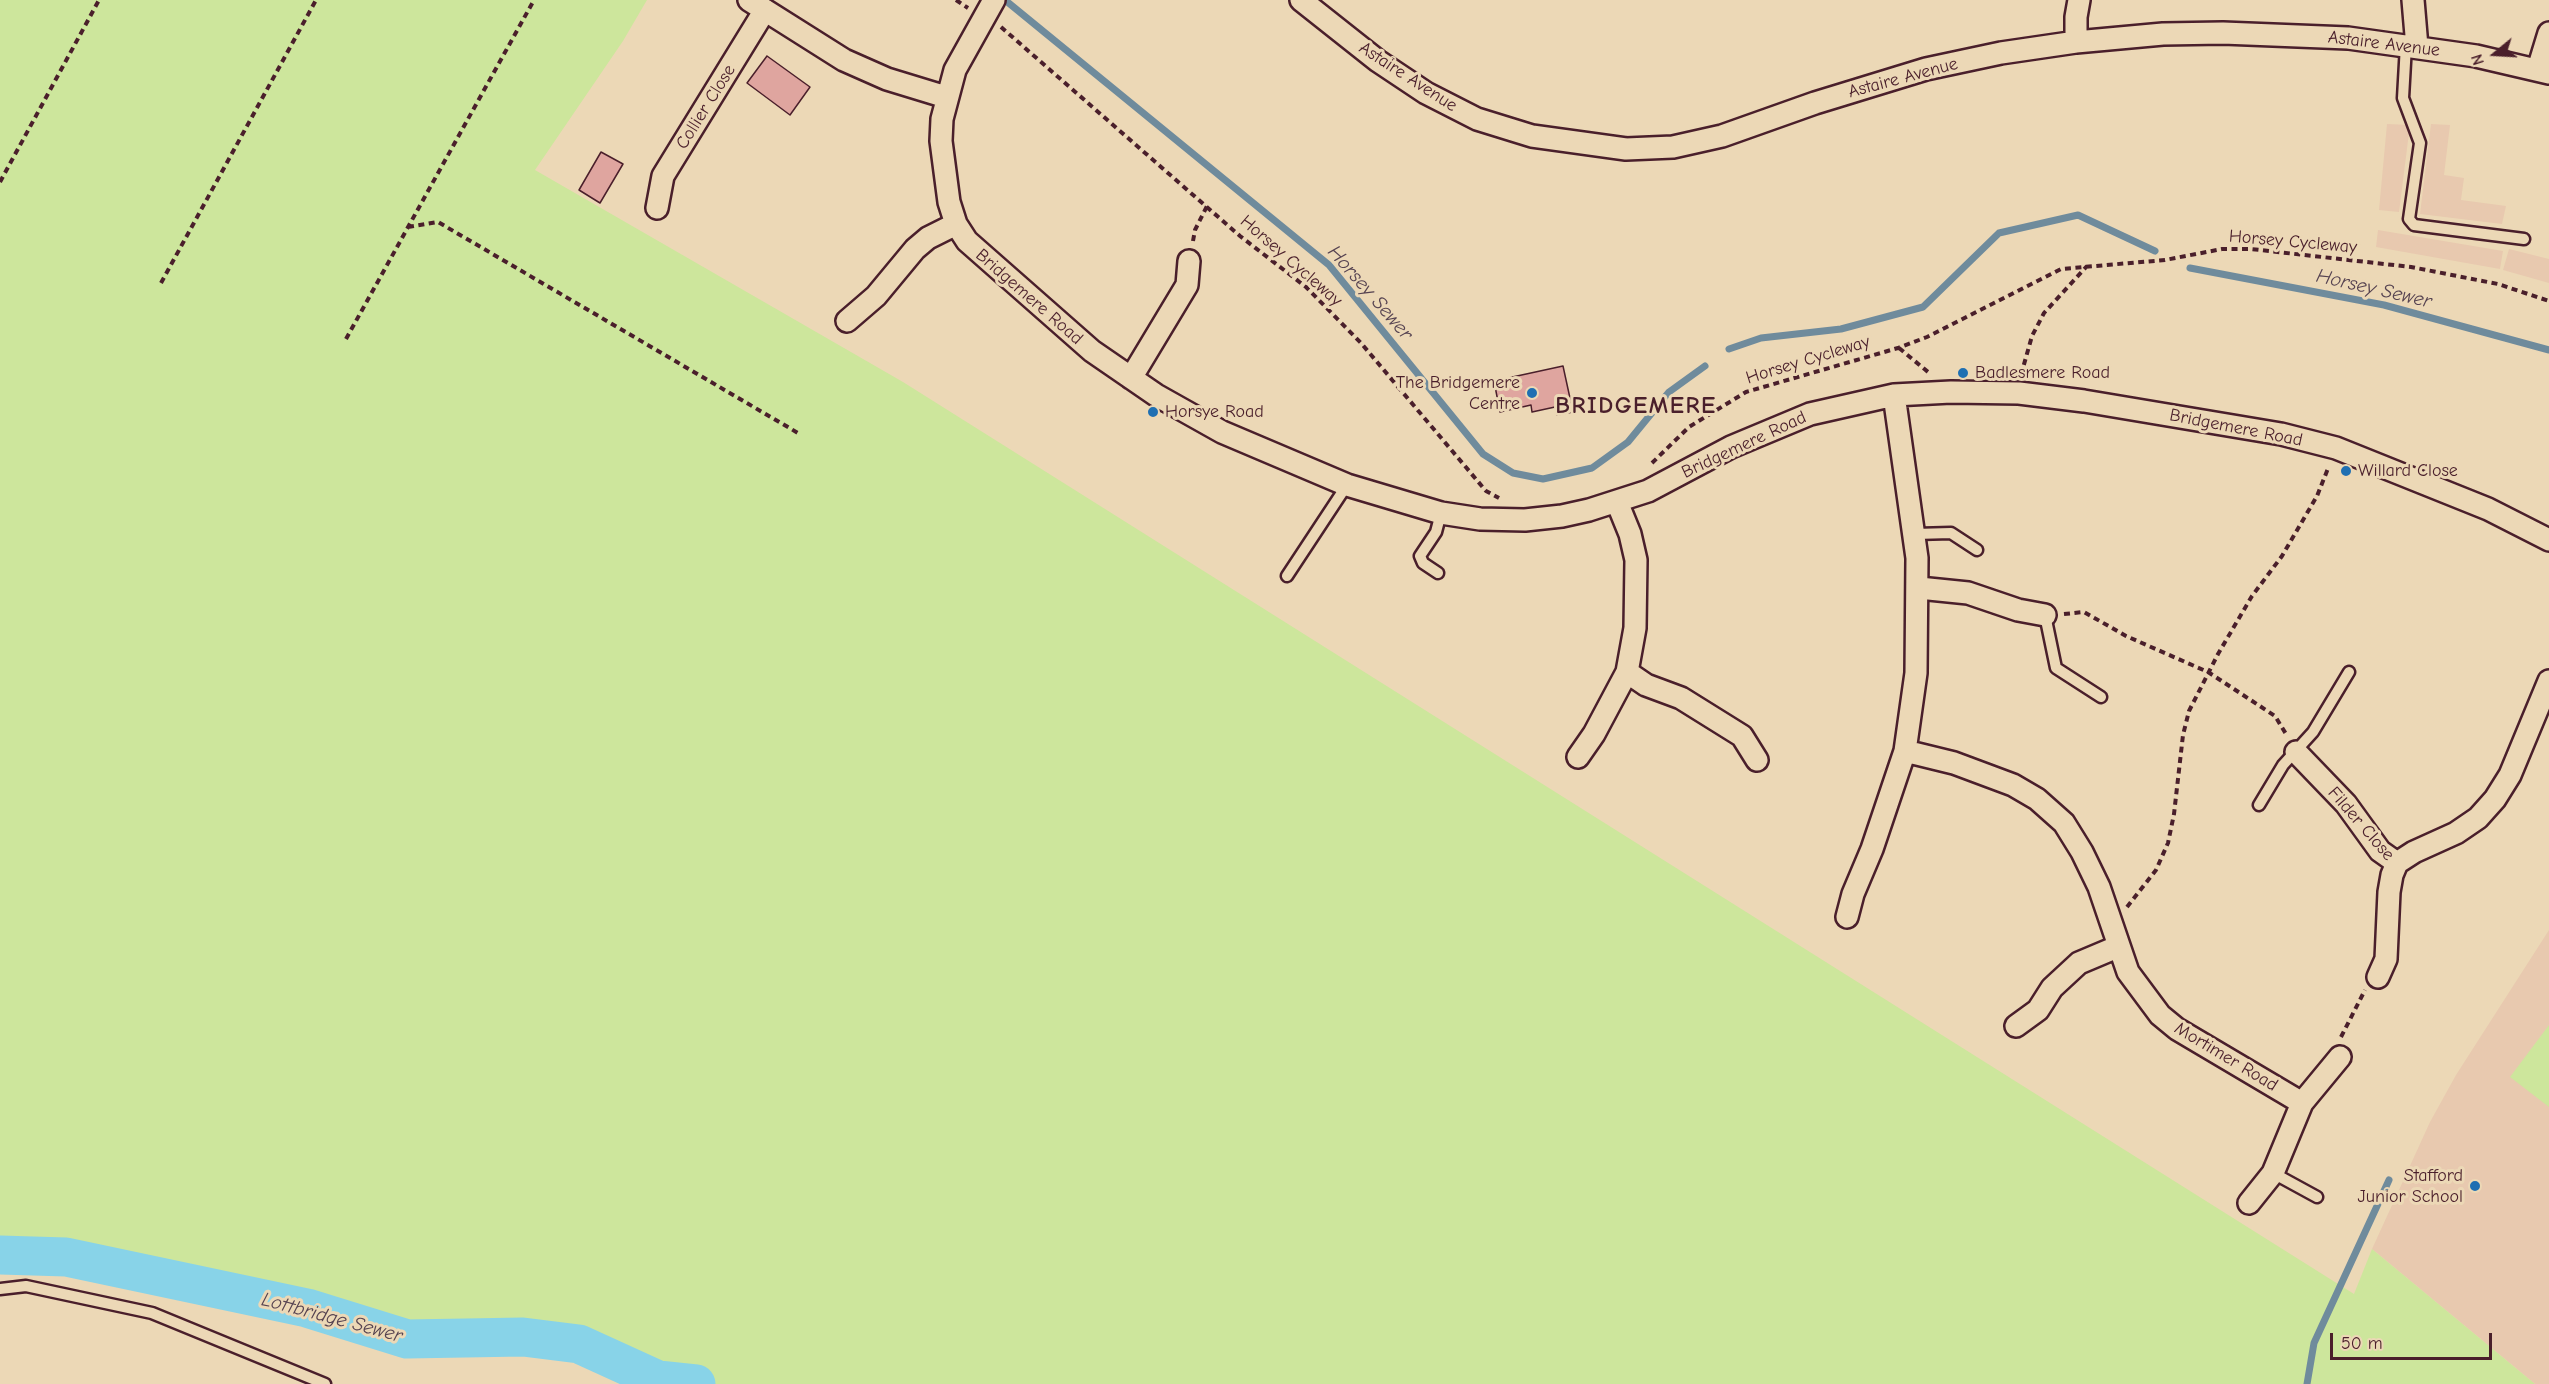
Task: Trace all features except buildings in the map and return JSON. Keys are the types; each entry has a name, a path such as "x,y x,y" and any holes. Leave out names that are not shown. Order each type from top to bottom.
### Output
{"street":[{"name":"Astaire Avenue","path":"1301,0 1378,61 1426,93 1477,119 1533,136 1626,149 1673,147 1702,140 1926,69 2001,53 2076,42 2163,34 2223,33 2348,38 2411,46 2544,71"},
{"path":"2076,42 2079,0"},
{"path":"2411,46 2413,0"},
{"path":"757,5 866,70 946,97"},
{"name":"Collier Close","path":"657,208 663,176 757,5"},
{"name":"Bridgemere Road","path":"989,8 955,70 946,97 941,141 949,202 956,224 982,258 1092,351 1131,378 1222,432 1347,485 1441,513 1480,519 1525,520 1562,516 1617,502 1648,491 1731,447 1800,418 1855,402 1894,395 1951,392 2019,393 2084,401 2281,434 2336,448 2488,509 2549,540"},
{"path":"2544,71 2549,33"},
{"path":"846,321 876,296 915,249 928,238 956,224"},
{"path":"1131,378 1187,285 1189,261"},
{"path":"1847,917 1853,894 1872,849 1905,751 1916,673 1918,588 1915,534 1894,395"},
{"path":"1578,757 1594,734 1627,672 1635,628 1636,577 1630,534 1617,502"},
{"path":"1918,588 1968,593 2019,610 2045,615"},
{"path":"1627,672 1646,685 1681,698 1742,736 1757,760"},
{"path":"2397,863 2414,852 2456,833 2478,818 2495,799 2510,775 2549,681"},
{"name":"Mortimer Road","path":"1905,751 1954,764 2013,785 2037,799 2064,823 2082,852 2099,887 2128,972 2160,1015 2177,1029 2302,1103"},
{"name":"Filder Close","path":"2296,752 2346,804 2380,850 2397,863 2389,892 2386,959 2379,977"},
{"path":"2016,1026 2038,1010 2052,988 2079,963 2118,947"},
{"path":"2249,1203 2273,1173 2302,1103 2340,1057"}],"lane":[{"path":"2411,46 2403,98 2420,143 2409,219 2414,225 2524,239"},
{"path":"1287,576 1347,485"},
{"path":"1438,573 1423,563 1420,556 1436,532 1441,513"},
{"path":"1915,534 1951,533 1977,550"},
{"path":"2045,615 2056,668 2101,697"},
{"path":"2259,805 2283,765 2313,732 2349,672"},
{"path":"2273,1173 2317,1197"},
{"path":"0,1289 26,1286 152,1313 325,1384"}],"path":[{"path":"0,182 99,0"},
{"path":"161,283 316,0"},
{"path":"346,339 534,0"},
{"name":"Horsey Cycleway","path":"957,0 989,8 997,23 1207,206 1306,287 1360,344 1486,491 1506,502"},
{"path":"1189,261 1195,230 1207,206"},
{"path":"408,227 438,222 798,434"},
{"name":"Horsey Cycleway","path":"1646,468 1689,428 1746,392 1898,348 1962,321 2036,279 2061,268 2165,260 2222,249 2251,249 2412,267 2498,284 2549,301"},
{"path":"2019,393 2023,362 2040,321 2088,265"},
{"path":"1898,348 1951,392"},
{"path":"2110,919 2126,909 2156,870 2168,843 2183,735 2189,711 2208,672 2252,596 2282,556 2317,496 2336,448"},
{"path":"2045,615 2084,612 2126,636 2208,672 2275,716 2296,752"},
{"path":"2340,1057 2338,1041 2364,991 2379,977"}],"shaded area":[{"path":"2387,124 2410,125 2399,212 2379,210"},
{"path":"2431,124 2450,125 2444,175 2464,178 2461,200 2506,206 2502,224 2420,214"},
{"path":"2378,230 2503,251 2500,269 2376,247"},
{"path":"2509,249 2549,259 2549,283 2503,270"},
{"name":"Stafford Junior School","path":"2549,930 2549,1384 2535,1384 2372,1249 2430,1122 2456,1075"}],"green space":[{"path":"0,0 647,0 623,41 535,170 903,382 2354,1294 2372,1249 2535,1384 696,1384 658,1380 579,1344 523,1337 407,1339 307,1308 66,1257 0,1255"},
{"path":"2549,1025 2549,1107 2510,1077"}],"waterway":[{"name":"Horsey Sewer","path":"1005,0 1329,265 1483,454 1513,473 1543,479 1592,468 1628,442 1669,392 1705,366"},
{"name":"Horsey Sewer","path":"1729,349 1761,338 1841,329 1923,307 1999,233 2078,215 2155,251"},
{"name":"Horsey Sewer","path":"2190,268 2384,305 2549,350"},
{"path":"2307,1384 2314,1343 2389,1180"},
{"name":"Lottbridge Sewer","path":"0,1255 66,1257 307,1308 407,1339 523,1337 579,1344 658,1380 696,1384"}],"place":[{"name":"Badlesmere Road","path":"1963,373"},
{"name":"The Bridgemere Centre","path":"1532,393"},
{"name":"Horsye Road","path":"1153,412"},
{"name":"Willard Close","path":"2346,471"},
{"name":"Stafford Junior School","path":"2475,1186"}],"district":[{"name":"BRIDGEMERE","path":"1636,406"}]}
